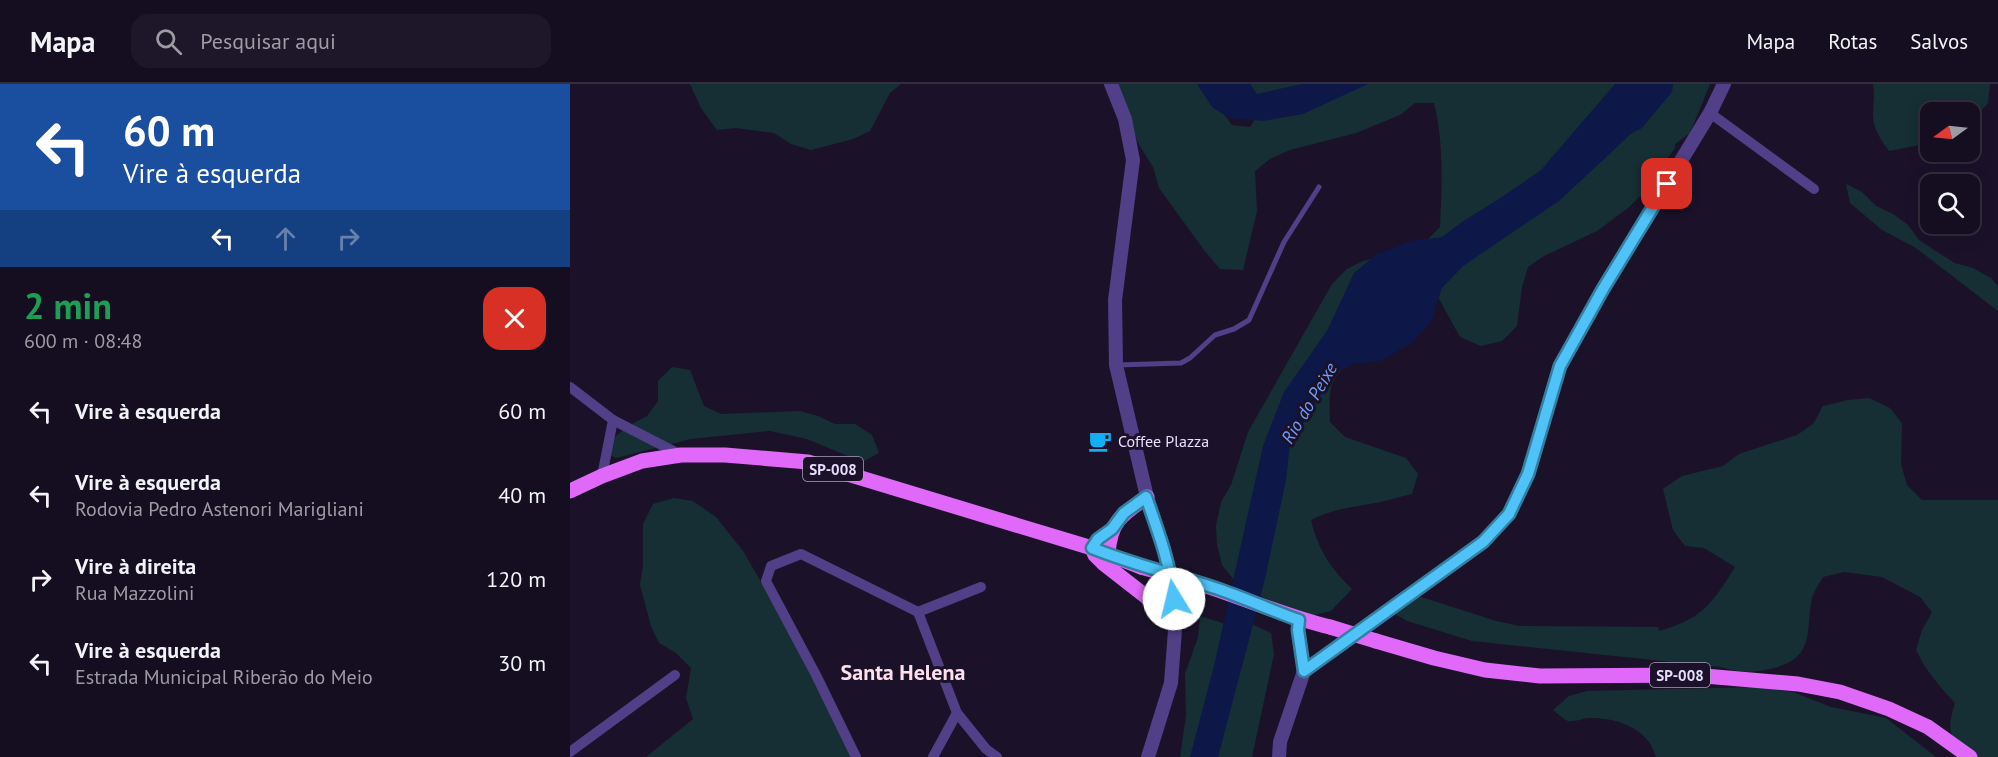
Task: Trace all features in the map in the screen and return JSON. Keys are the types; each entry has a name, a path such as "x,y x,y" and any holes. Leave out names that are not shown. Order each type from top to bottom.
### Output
{"main road":[{"name":"SP-008","path":"570,491 642,461 681,455 735,456 808,462 1092,548 1142,567 1221,590 1293,618 1434,658 1496,671 1540,676 1693,675 1808,686 1840,692 1889,709 1928,727 1970,757"},
{"path":"1146,497 1124,513 1112,529 1098,539 1092,548 1103,563 1162,609 1176,617"},
{"path":"1108,554 1112,529"}],"street":[{"path":"1111,84 1125,119 1133,160 1115,300 1116,365 1146,497 1164,549 1172,581 1176,617 1172,683 1148,757"},
{"path":"1304,671 1483,542 1509,514 1528,474 1560,366 1603,289 1710,113 1724,84"},
{"path":"1710,113 1814,189"},
{"path":"570,387 613,420 681,455"},
{"path":"602,476 613,420"},
{"path":"856,757 766,581 771,566 801,554 918,612 957,713 986,749 997,757"},
{"path":"918,612 981,587"},
{"path":"1279,757 1280,742 1304,671 1298,630 1293,618"},
{"path":"570,752 675,675"},
{"path":"933,757 957,713"}],"lane":[{"path":"1116,365 1180,363 1190,358 1215,335 1234,329 1249,320 1284,242 1319,187"}],"green space":[{"path":"690,84 901,84 890,93 870,131 853,139 811,150 791,144 774,133 736,128 717,130 701,108"},
{"path":"1109,84 1201,84 1232,125 1250,127 1261,110 1238,84 1710,84 1690,133 1675,144 1675,148 1643,193 1628,208 1597,231 1544,256 1528,267 1522,287 1517,326 1502,341 1481,346 1460,337 1433,288 1362,349 1338,375 1330,394 1330,422 1345,437 1406,458 1418,474 1412,494 1341,509 1311,520 1326,558 1352,589 1331,611 1306,617 1286,611 1234,580 1222,565 1216,526 1221,502 1231,485 1248,432 1332,284 1347,269 1363,261 1409,250 1425,242 1440,227 1441,149 1434,103 1415,103 1400,115 1356,133 1290,150 1270,159 1255,171 1257,211 1243,270 1220,269 1159,188 1153,167"},
{"path":"1873,84 1990,84 1988,103 1980,112 1980,102 1920,102 1920,145 1889,151 1874,125"},
{"path":"1846,184 1862,192 1876,206 1893,214 1908,225 1919,240 1937,252 1955,263 1973,268 1991,278 1998,286 1998,311 1916,248 1882,230 1850,203"},
{"path":"672,367 690,370 704,406 721,414 800,411 835,424 855,424 872,435 879,453 862,462 807,439 770,431 691,439 616,458 603,451 616,436 647,416 658,401 658,381"},
{"path":"1869,398 1890,408 1902,423 1901,464 1907,485 1922,500 1998,500 1998,757 1968,757 1956,744 1950,726 1955,703 1933,678 1916,650 1922,630 1932,612 1920,597 1882,577 1844,572 1823,577 1812,598 1808,632 1803,650 1787,663 1774,668 1753,671 1472,641 1407,621 1390,611 1412,594 1496,621 1520,626 1658,627 1659,631 1686,621 1712,600 1735,567 1704,548 1685,546 1673,530 1663,489 1682,476 1723,466 1739,454 1797,435 1813,424 1823,406"},
{"path":"674,498 693,501 716,517 743,551 822,686 853,757 646,757 693,719 686,698 691,668 676,653 659,643 651,626 640,585 643,565 643,524 653,504"},
{"path":"1200,616 1235,627 1254,625 1271,633 1274,654 1252,757 1180,757 1186,716 1185,674 1198,637"},
{"path":"1757,687 1793,692 1831,707 1886,718 1936,757 1656,757 1646,738 1629,726 1598,718 1568,721 1553,710 1569,696 1587,691"}],"water":[{"path":"1197,84 1250,84 1257,94 1302,84 1368,84 1303,114 1263,121 1229,118 1212,107"},
{"name":"Rio do Peixe","path":"1615,84 1673,84 1672,92 1642,128 1632,133 1559,201 1463,266 1442,288 1432,320 1413,342 1381,361 1352,364 1333,375 1290,444 1286,480 1265,579 1218,757 1190,757 1214,666 1263,446 1284,392 1327,331 1354,273 1377,254 1412,241 1442,237 1541,170"}],"place":[{"name":"Coffee Plazza","path":"1100,441"}],"district":[{"name":"Santa Helena","path":"903,672"}],"route":[{"path":"1174,599 1172,581 1168,565 1164,549 1146,497 1124,513 1112,529 1098,539 1092,548 1142,567 1159,572 1176,577 1194,582 1221,590 1299,620 1298,630 1304,671 1483,542 1509,514 1528,474 1560,366 1603,289 1667,184"}]}
